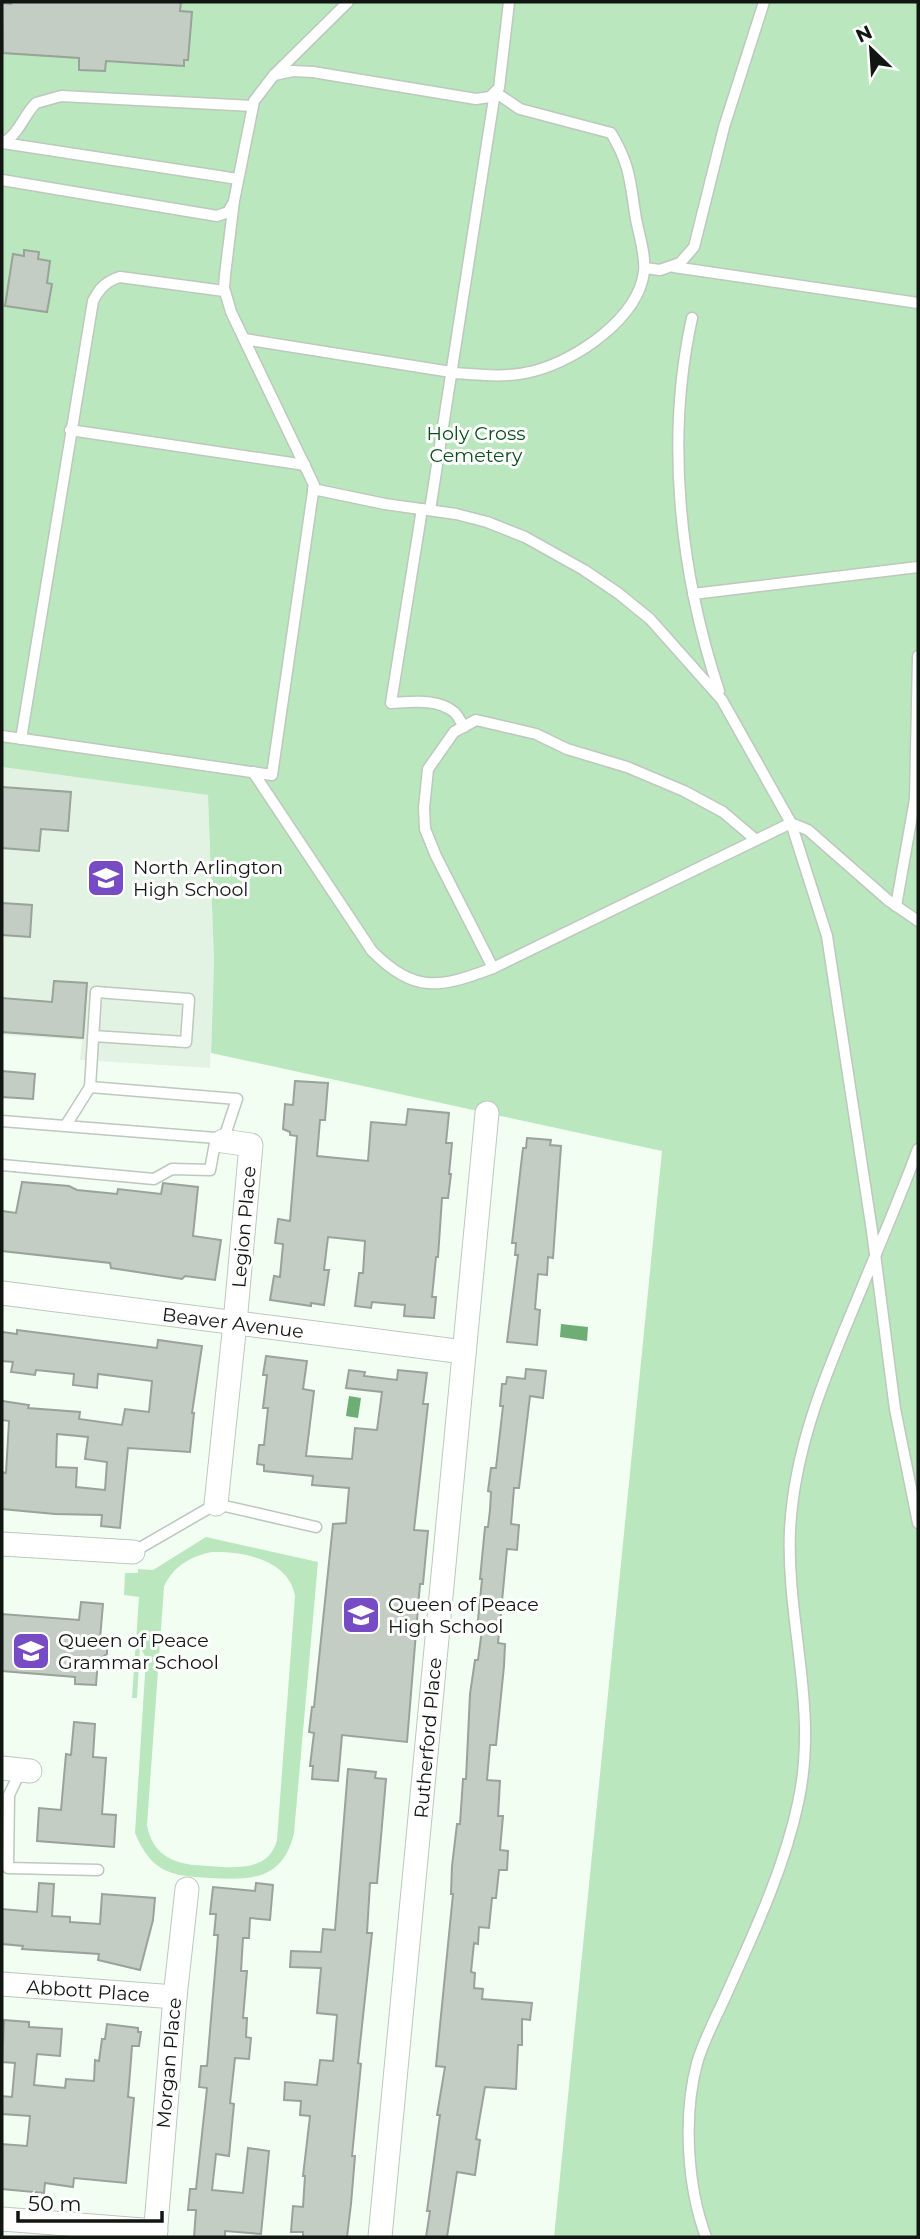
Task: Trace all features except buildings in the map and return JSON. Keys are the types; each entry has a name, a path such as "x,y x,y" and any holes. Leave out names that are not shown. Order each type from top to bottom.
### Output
{"street":[{"name":"Rutherford Place","path":"380,2237 487,1113"},
{"name":"Legion Place","path":"216,1504 251,1145 219,1140"},
{"name":"Beaver Avenue","path":"2,1293 464,1352"},
{"path":"2,1544 133,1552"},
{"name":"Morgan Place","path":"155,2234 174,1997 187,1889"},
{"name":"Abbott Place","path":"2,1984 174,1997"},
{"path":"2,2219 155,2234"}],"lane":[{"path":"2,736 272,775 313,481 244,339 224,291 234,201 253,106 261,89 348,2"},
{"path":"274,75 293,71 313,72 476,99 490,97 499,88 509,2"},
{"path":"645,268 660,270 680,263 694,247 724,127 764,2"},
{"path":"244,339 451,372 500,376 535,371 571,355 601,337 627,312 642,285 645,268 630,174 624,155 611,133 520,109 495,92"},
{"path":"464,727 454,712 438,705 419,700 391,702 451,372 495,92"},
{"path":"2,143 17,131 36,103 61,96 253,106"},
{"path":"2,143 238,179"},
{"path":"2,180 217,216 228,212 234,201"},
{"path":"671,266 918,303"},
{"path":"21,739 70,430 91,307 96,295 107,282 127,277 224,291"},
{"path":"692,318 678,444 685,548 705,650 722,700"},
{"path":"70,430 305,465"},
{"path":"313,489 487,522 554,552 618,593 650,619 722,700 791,823 803,854 832,958 895,1409 918,1523"},
{"path":"693,594 918,567"},
{"path":"897,906 915,799 918,656"},
{"path":"493,968 425,829 428,769 454,732 476,720 536,734 567,750 627,767 684,791 723,812 756,840"},
{"path":"253,772 372,951 390,969 405,978 447,983 493,968 791,823 808,830 918,921"},
{"path":"65,1125 90,1087 93,1036 96,992 189,999 186,1042 93,1036"},
{"path":"2,1165 154,1179 172,1169 210,1170 219,1140 237,1099 90,1087"},
{"path":"2,1121 219,1140"},
{"path":"706,2237 697,2207 689,2159 690,2112 697,2064 763,1911 790,1833 803,1778 806,1745 804,1688 790,1559 796,1473 801,1448 825,1376 918,1149"},
{"path":"133,1552 216,1504 316,1527"},
{"path":"17,1770 9,1796 8,1868 98,1870"}],"shaded area":[{"name":"North Arlington High School","path":"2,767 208,795 214,961 210,1068 80,1060 82,1040 2,1035"},
{"path":"561,1324 588,1327 587,1341 560,1337"},
{"path":"349,1396 361,1398 358,1418 346,1416"}],"green space":[{"name":"Holy Cross Cemetery","path":"2,2 918,2 918,2237 554,2237 662,1151 211,1053 214,961 208,795 2,767"},
{"path":"206,1537 318,1562 294,1833 282,1861 263,1874 224,1879 172,1873 152,1861 135,1833 146,1658 140,1647 137,1698 132,1698 139,1597 124,1595 125,1573 138,1573 138,1569 153,1570","holes":["212,1552 250,1556 274,1566 284,1574 295,1596 277,1840 267,1858 259,1863 239,1867 190,1864 171,1859 155,1845 147,1825 164,1587 177,1568 190,1560"]}],"place":[{"name":"North Arlington High School","path":"106,878"},
{"name":"Queen of Peace High School","path":"361,1615"},
{"name":"Queen of Peace Grammar School","path":"31,1651"}]}
